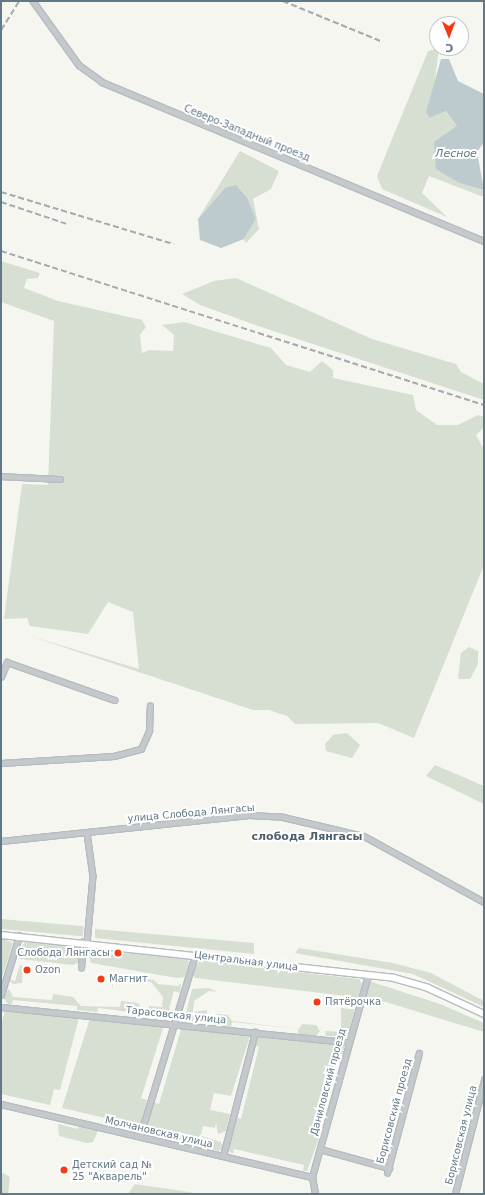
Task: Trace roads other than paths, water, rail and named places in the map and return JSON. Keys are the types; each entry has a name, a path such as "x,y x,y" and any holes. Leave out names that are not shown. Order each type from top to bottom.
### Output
{"street":[{"name":"Северо-Западный проезд","path":"33,1 80,65 102,82 484,241"},
{"path":"1,476 60,479"},
{"path":"1,677 7,662 115,700"},
{"path":"1,763 114,756 141,749 149,731 150,706"},
{"name":"улица Слобода Лянгасы","path":"1,841 249,815 282,817 364,836 484,902"},
{"path":"81,968 93,876 87,832"},
{"name":"Центральная улица","path":"1,935 368,975 410,982 484,1014"},
{"path":"1,995 19,936"},
{"path":"140,1136 195,955"},
{"name":"Даниловский проезд","path":"315,1194 312,1176 348,1042 368,975"},
{"name":"Тарасовская улица","path":"1,1007 348,1042"},
{"path":"222,1156 255,1032"},
{"name":"Борисовский проезд","path":"320,1149 388,1171 419,1053"},
{"name":"Борисовская улица","path":"455,1194 484,1080"},
{"name":"Молчановская улица","path":"1,1104 312,1176"}],"water":[{"name":"Лесное","path":"441,59 449,59 458,81 484,94 484,142 477,152 484,190 459,183 436,169 434,142 457,126 446,111 430,118 426,112"},
{"path":"236,185 247,198 256,219 244,239 221,248 200,240 198,219 225,188"}],"railway":[{"path":"1,30 19,1"},
{"path":"283,1 383,42"},
{"path":"1,192 173,244"},
{"path":"1,202 67,224"},
{"path":"1,251 484,405"}],"place":[{"name":"Слобода Лянгасы","path":"118,953"},
{"name":"Ozon","path":"27,970"},
{"name":"Магнит","path":"101,979"},
{"name":"Пятёрочка","path":"317,1002"},
{"name":"Детский сад № 25 \"Акварель\"","path":"64,1170"}],"district":[{"name":"слобода Лянгасы","path":"307,837"}]}
